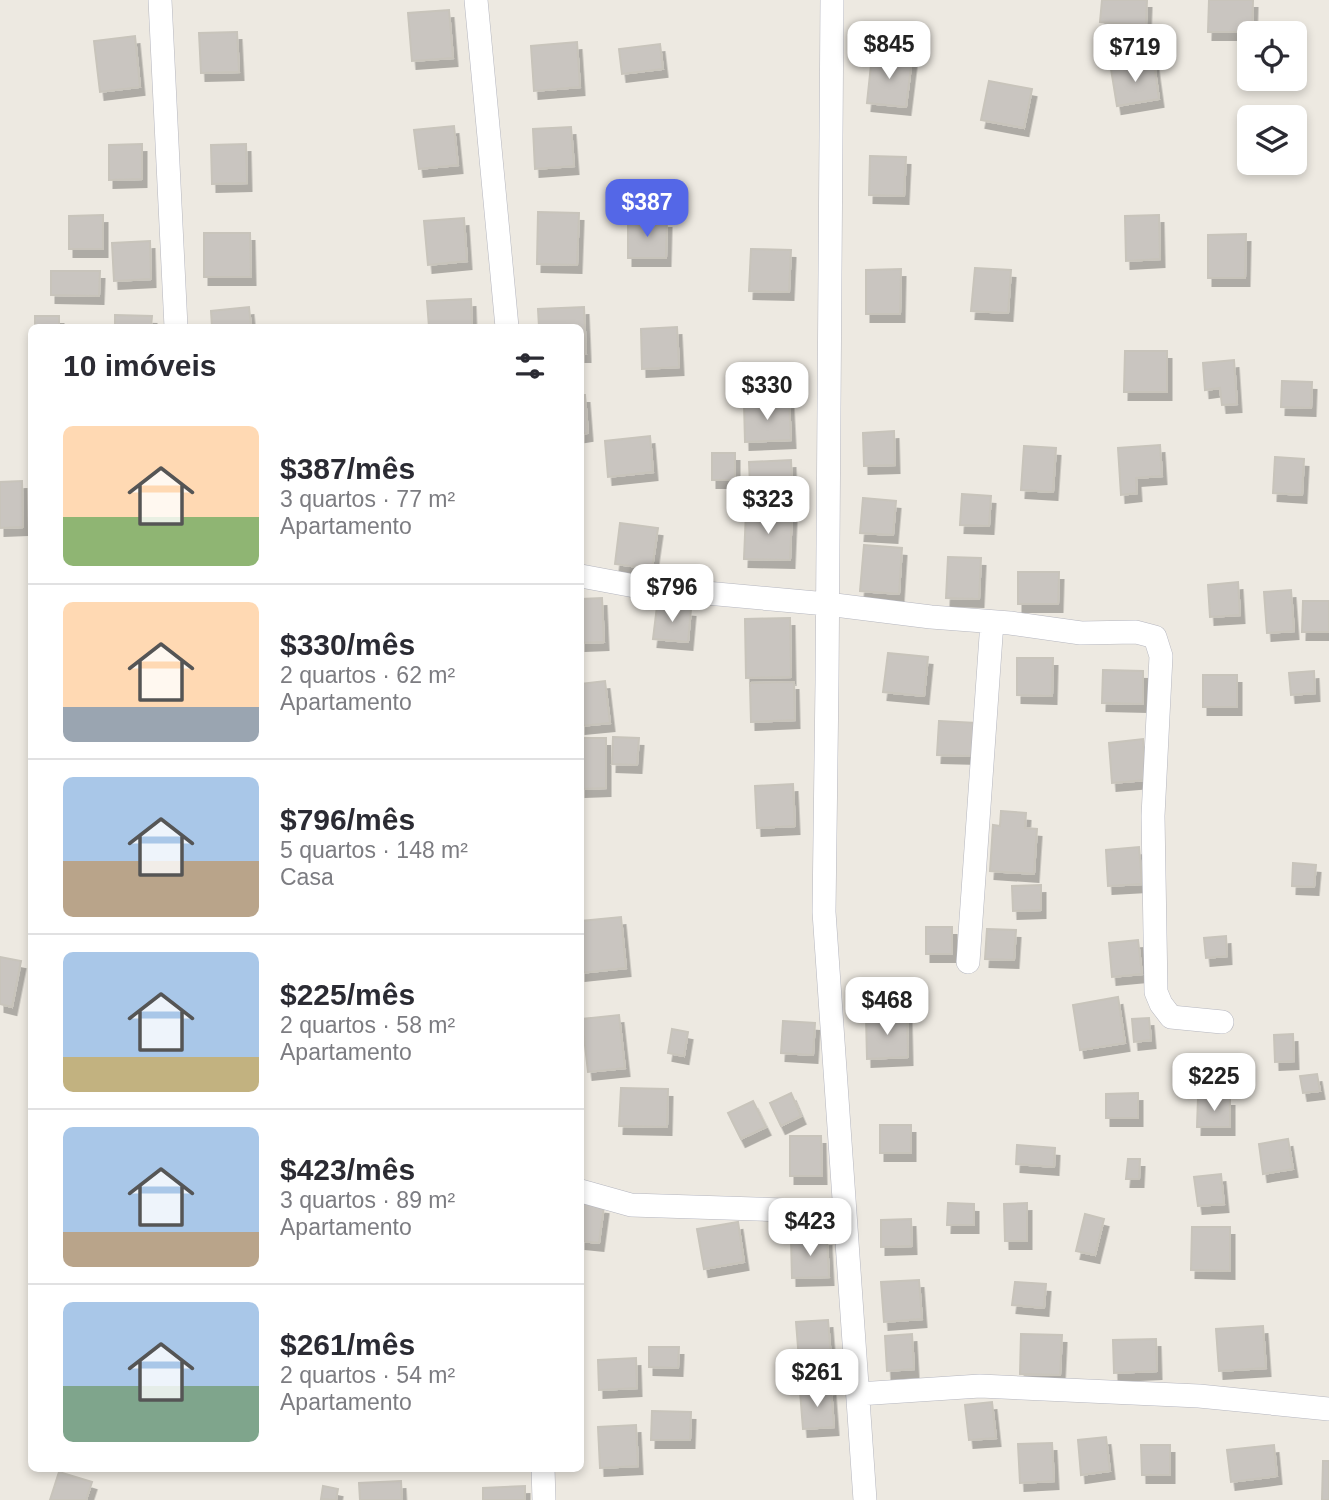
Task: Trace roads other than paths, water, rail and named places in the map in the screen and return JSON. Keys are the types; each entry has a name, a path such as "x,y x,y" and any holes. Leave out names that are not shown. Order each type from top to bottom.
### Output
{"street":[{"path":"160,0 176,324"},
{"path":"476,0 507,324"},
{"path":"832,0 824,912 865,1500"},
{"path":"584,577 640,587 827,604 1081,633 1136,632 1154,637 1161,656 1153,816 1156,992 1171,1017 1222,1022"},
{"path":"968,962 992,622"},
{"path":"584,1192 631,1205 845,1212"},
{"path":"858,1394 980,1386 1199,1395 1329,1409"},
{"path":"543,1472 544,1500"}]}
